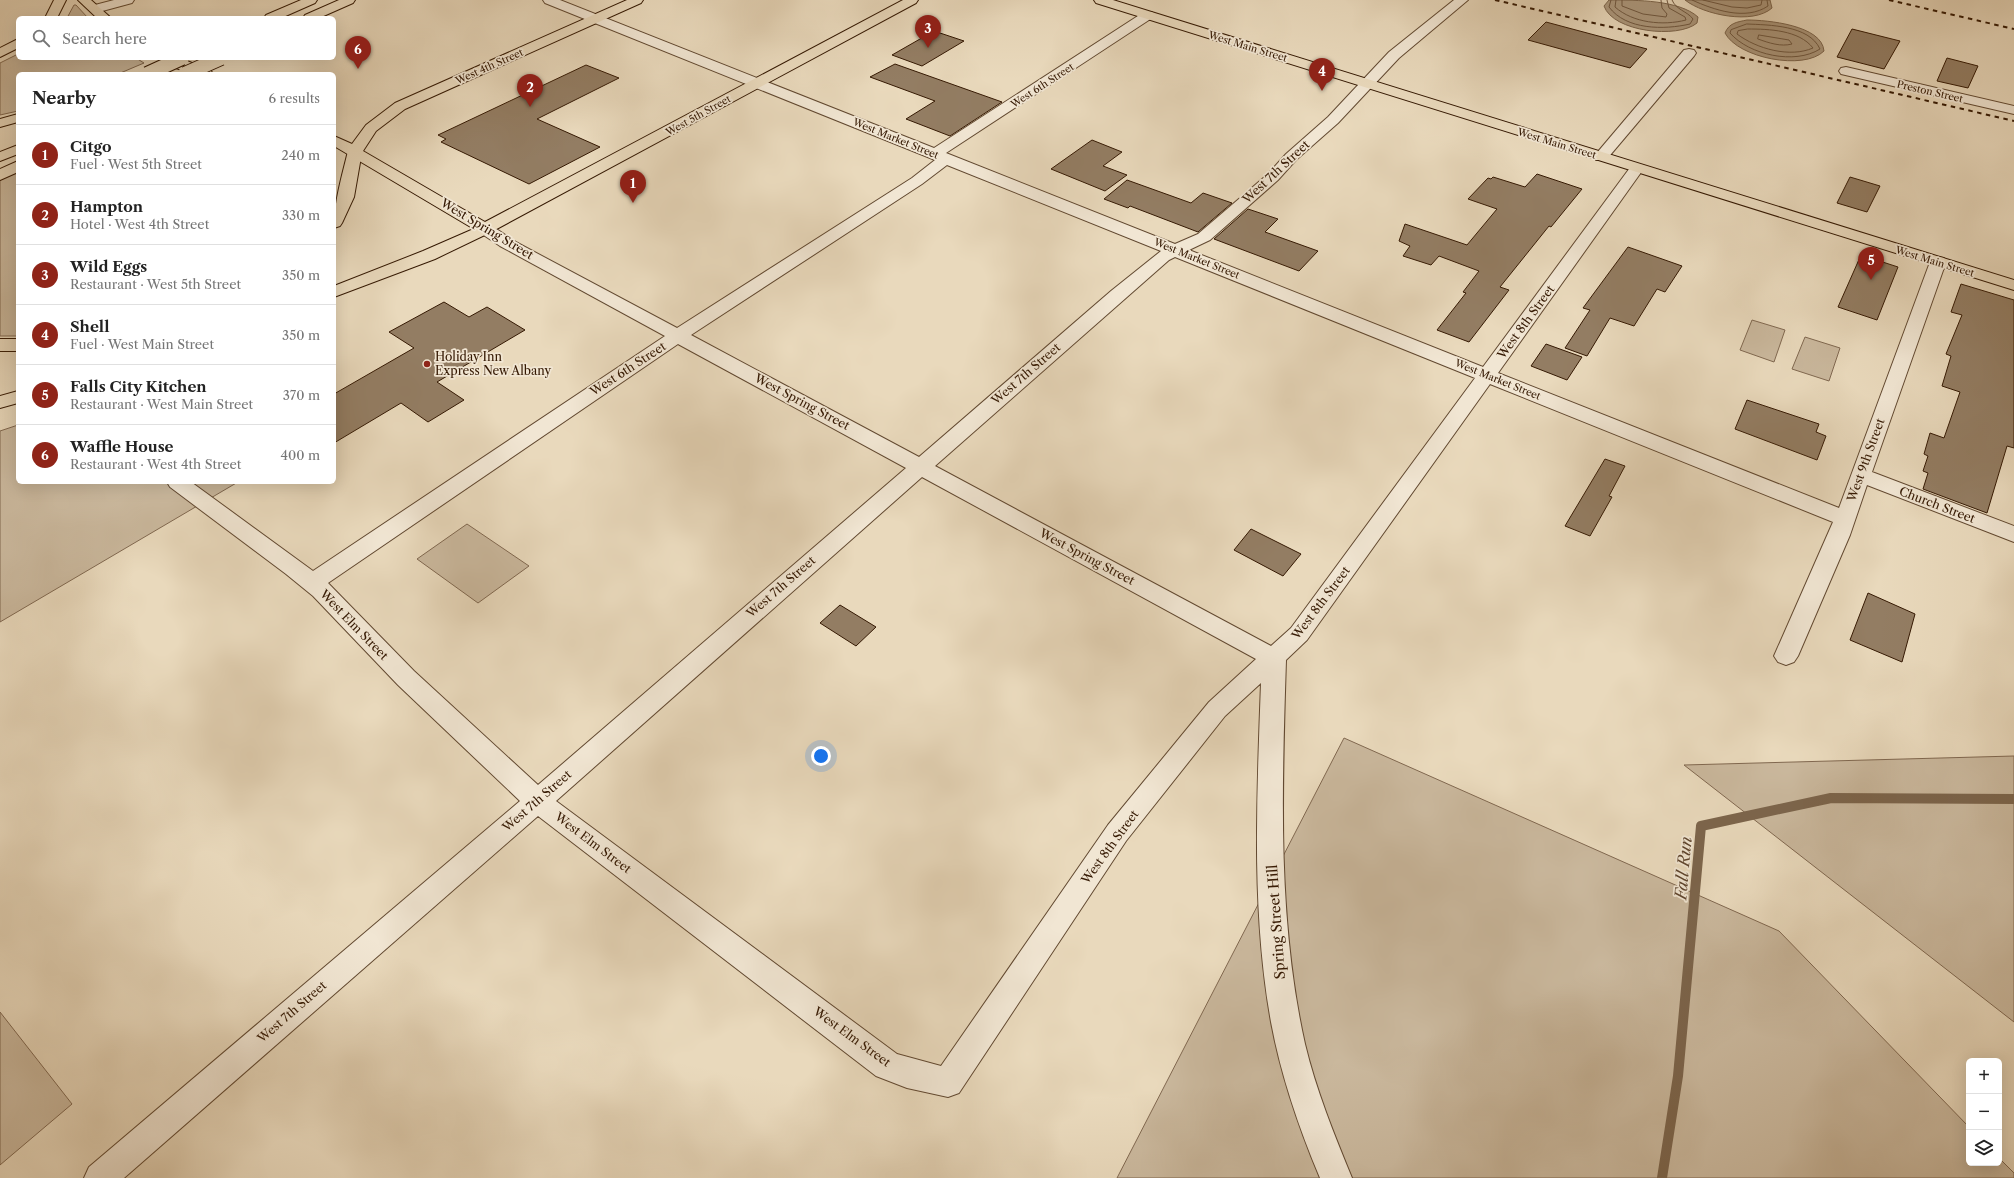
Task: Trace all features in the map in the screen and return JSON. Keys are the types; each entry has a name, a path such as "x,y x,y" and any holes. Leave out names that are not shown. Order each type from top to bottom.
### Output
{"main road":[{"path":"52,16 60,0"},
{"path":"84,0 103,16"},
{"path":"275,16 311,0"},
{"path":"314,16 349,0"},
{"path":"325,16 361,0"},
{"name":"West 4th Street","path":"355,151 371,128 400,106 638,0"},
{"name":"West 5th Street","path":"336,291 429,255 485,229 912,0"},
{"name":"West Main Street","path":"1100,0 2014,285"},
{"path":"0,53 16,44"},
{"path":"174,60 190,69 200,72"},
{"path":"190,69 215,60"},
{"path":"164,72 190,69 226,60"},
{"path":"0,123 16,119"},
{"name":"West Spring Street","path":"336,141 485,229"},
{"path":"0,157 16,150"},
{"path":"336,219 347,199 350,171 355,151"},
{"path":"0,162 16,155"},
{"path":"0,174 16,167"},
{"path":"0,345 16,345"},
{"path":"0,402 16,398"}],"street":[{"path":"95,9 128,0"},
{"name":"West Market Street","path":"549,0 1844,518"},
{"name":"West 7th Street","path":"100,1178 538,800 1153,264 1171,252 1204,237 1267,182 1344,109 1366,83 1394,55 1462,0"},
{"name":"West 6th Street","path":"312,583 612,378 679,336 1148,15"},
{"path":"1601,156 1689,52"},
{"name":"Preston Street","path":"1846,71 2014,110"},
{"name":"West 8th Street","path":"948,1082 1117,833 1217,709 1299,634 1637,168"},
{"name":"West Spring Street","path":"485,229 506,244 1274,658"},
{"name":"West 9th Street","path":"1786,656 1830,559 1938,262"},
{"name":"Church Street","path":"1860,475 2014,534"},
{"name":"West Elm Street","path":"180,484 294,568 312,583 406,678 538,800 887,1065 907,1073 948,1082"},
{"name":"Spring Street Hill","path":"1274,658 1271,730 1272,886 1282,1000 1296,1064 1316,1133 1336,1178"}],"shaded area":[{"path":"74,5 76,5 86,16 68,16"},
{"path":"16,55 16,60 139,60 144,63 123,72 16,72 16,111 0,115 0,63"},
{"path":"16,172 16,336 0,336 0,180"},
{"path":"1752,320 1785,330 1774,362 1740,350"},
{"path":"1805,337 1840,348 1829,381 1792,369"},
{"path":"16,426 16,484 235,484 0,622 0,431"},
{"path":"467,524 529,566 478,603 417,559"},
{"path":"1344,738 1779,931 1966,1124 1966,1166 2002,1166 2002,1161 2014,1173 2014,1178 1117,1178"},
{"path":"2014,756 2014,1022 1684,765"},
{"path":"0,1012 72,1104 0,1165"}],"water":[{"path":"1609,0 1632,0 1669,4 1690,11 1698,17 1697,23 1688,28 1662,32 1632,27 1620,22 1610,15 1604,6"},
{"path":"1685,0 1770,0 1772,8 1764,13 1753,16 1728,16 1704,10"},
{"path":"1747,20 1780,23 1804,30 1814,35 1821,42 1824,51 1815,57 1787,61 1757,55 1732,42 1725,33 1731,25"}],"building":[{"path":"1546,22 1647,49 1630,68 1528,40"},
{"path":"1852,29 1900,41 1884,69 1837,57"},
{"path":"934,31 964,41 922,66 892,55"},
{"path":"1947,58 1978,66 1968,88 1937,81"},
{"path":"895,64 1002,102 950,136 906,119 935,101 870,77"},
{"path":"586,65 619,78 537,119 600,147 529,184 441,142 446,139 438,135"},
{"path":"1092,140 1122,152 1103,166 1127,175 1105,191 1051,169"},
{"path":"1537,174 1582,189 1551,227 1549,226 1500,287 1509,290 1469,342 1437,330 1466,293 1463,292 1479,271 1439,256 1431,265 1403,256 1410,246 1399,241 1405,224 1467,245 1497,209 1468,199 1488,178 1491,179 1493,177 1525,187"},
{"path":"1850,177 1880,186 1867,212 1837,203"},
{"path":"1127,180 1191,203 1203,193 1232,203 1198,232 1130,206 1128,208 1104,199"},
{"path":"1248,209 1278,219 1265,232 1318,251 1299,271 1214,239"},
{"path":"1628,247 1682,266 1665,292 1657,289 1634,326 1610,318 1587,356 1565,348 1590,310 1583,308"},
{"path":"1861,255 1898,267 1877,320 1838,307"},
{"path":"1961,284 2014,300 2014,448 2007,446 1987,513 1923,489 1928,473 1923,471 1928,456 1924,454 1930,433 1944,438 1960,392 1942,386 1951,356 1946,354 1962,315 1951,312"},
{"name":"Holiday Inn Express New Albany","path":"444,302 469,317 487,307 525,330 437,382 464,400 428,422 401,403 336,442 336,393 414,348 389,332"},
{"path":"1546,344 1582,357 1567,380 1531,366"},
{"path":"1747,400 1819,424 1816,432 1826,436 1817,460 1735,429"},
{"path":"1605,459 1625,466 1609,496 1612,497 1590,536 1565,526"},
{"path":"1251,529 1301,554 1283,576 1234,550"},
{"path":"1868,593 1915,614 1902,662 1850,640"},
{"path":"840,605 876,627 856,646 820,623"}],"waterway":[{"name":"Fall Run","path":"1662,1178 1678,1076 1701,826 1831,798 2014,799"}],"railway":[{"path":"1495,0 2014,121"},
{"path":"1889,0 2014,29"}],"place":[{"name":"Wild Eggs","path":"928,48"},
{"name":"Waffle House","path":"358,69"},
{"name":"Shell","path":"1322,91"},
{"name":"Hampton","path":"530,107"},
{"name":"Citgo","path":"633,203"},
{"name":"Falls City Kitchen","path":"1871,280"},
{"name":"Holiday Inn Express New Albany","path":"427,364"}]}
